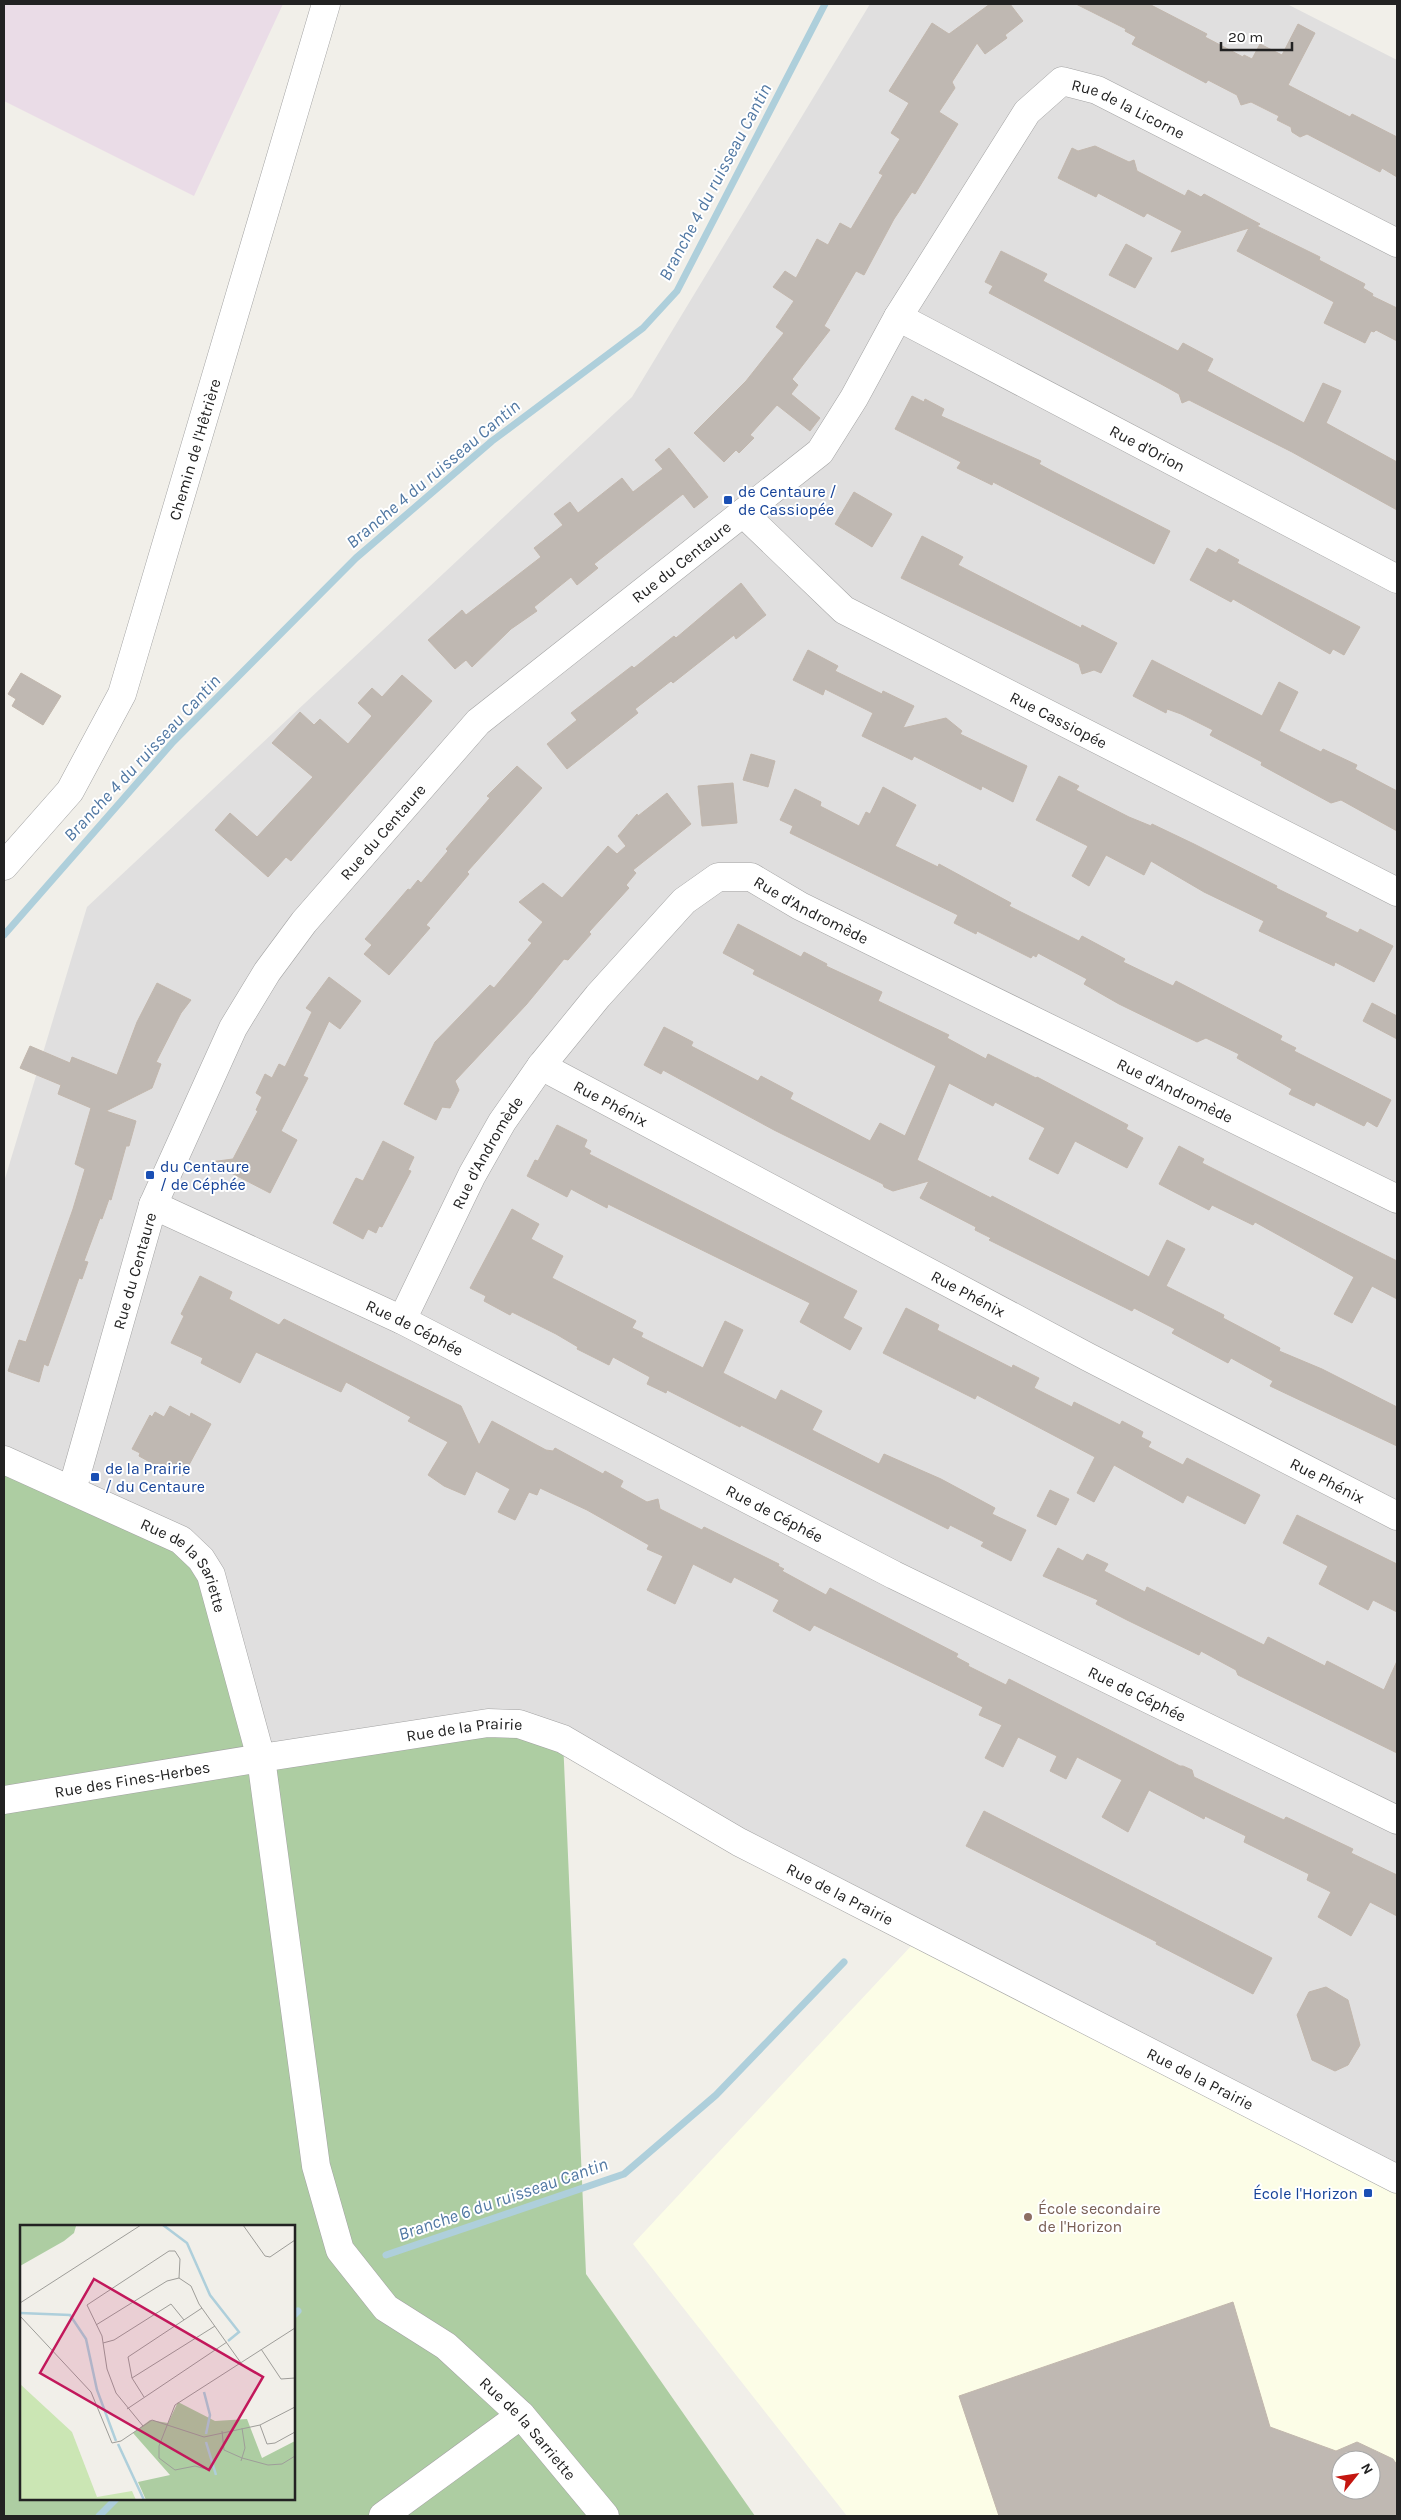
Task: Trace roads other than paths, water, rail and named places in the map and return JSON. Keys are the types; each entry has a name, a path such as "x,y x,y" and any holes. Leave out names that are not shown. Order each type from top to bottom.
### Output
{"street":[{"name":"Chemin de l'Hêtrière","path":"4,866 70,792 122,694 326,4"},
{"name":"Rue de la Licorne","path":"898,317 1027,112 1062,81 1097,90 1397,242"},
{"name":"Rue du Centaure","path":"72,1490 153,1205 233,1028 266,972 304,922 478,722 820,452 854,398 898,317"},
{"name":"Rue d'Orion","path":"898,317 1397,579"},
{"name":"Rue Cassiopée","path":"743,513 844,610 1397,892"},
{"name":"Rue d'Andromède","path":"402,1320 472,1174 502,1122 541,1066 598,996 684,901 718,877 751,877 800,906 1397,1198"},
{"name":"Rue Phénix","path":"541,1066 1088,1357 1397,1516"},
{"name":"Rue de Céphée","path":"153,1205 402,1320 894,1575 1397,1820"},
{"name":"Rue de la Sariette","path":"4,1460 181,1540 201,1560 211,1575 261,1758 316,2166 340,2250 386,2308 446,2346"},
{"name":"Rue de la Prairie","path":"261,1758 488,1723 519,1724 563,1739 738,1842 1397,2179"},
{"name":"Rue des Fines-Herbes","path":"4,1800 261,1758"},
{"name":"Rue de la Sarriette","path":"446,2346 521,2415 605,2516"},
{"path":"384,2516 521,2415"}],"waterway":[{"name":"Branche 4 du ruisseau Cantin","path":"4,935 173,742 356,558 492,441 643,328 677,291 825,4"},
{"name":"Branche 6 du ruisseau Cantin","path":"386,2255 624,2174 716,2095 844,1962"},
{"name":"Branche 6 du ruisseau Cantin","path":"295,2314 298,2311"},
{"name":"Branche 6 du ruisseau Cantin","path":"99,2516 115,2500"}],"place":[{"name":"de Centaure / de Cassiopée","path":"728,500"},
{"name":"du Centaure / de Céphée","path":"150,1175"},
{"name":"de la Prairie / du Centaure","path":"95,1477"},
{"name":"École l'Horizon","path":"1368,2193"},
{"name":"École secondaire de l'Horizon","path":"1028,2217"}]}
